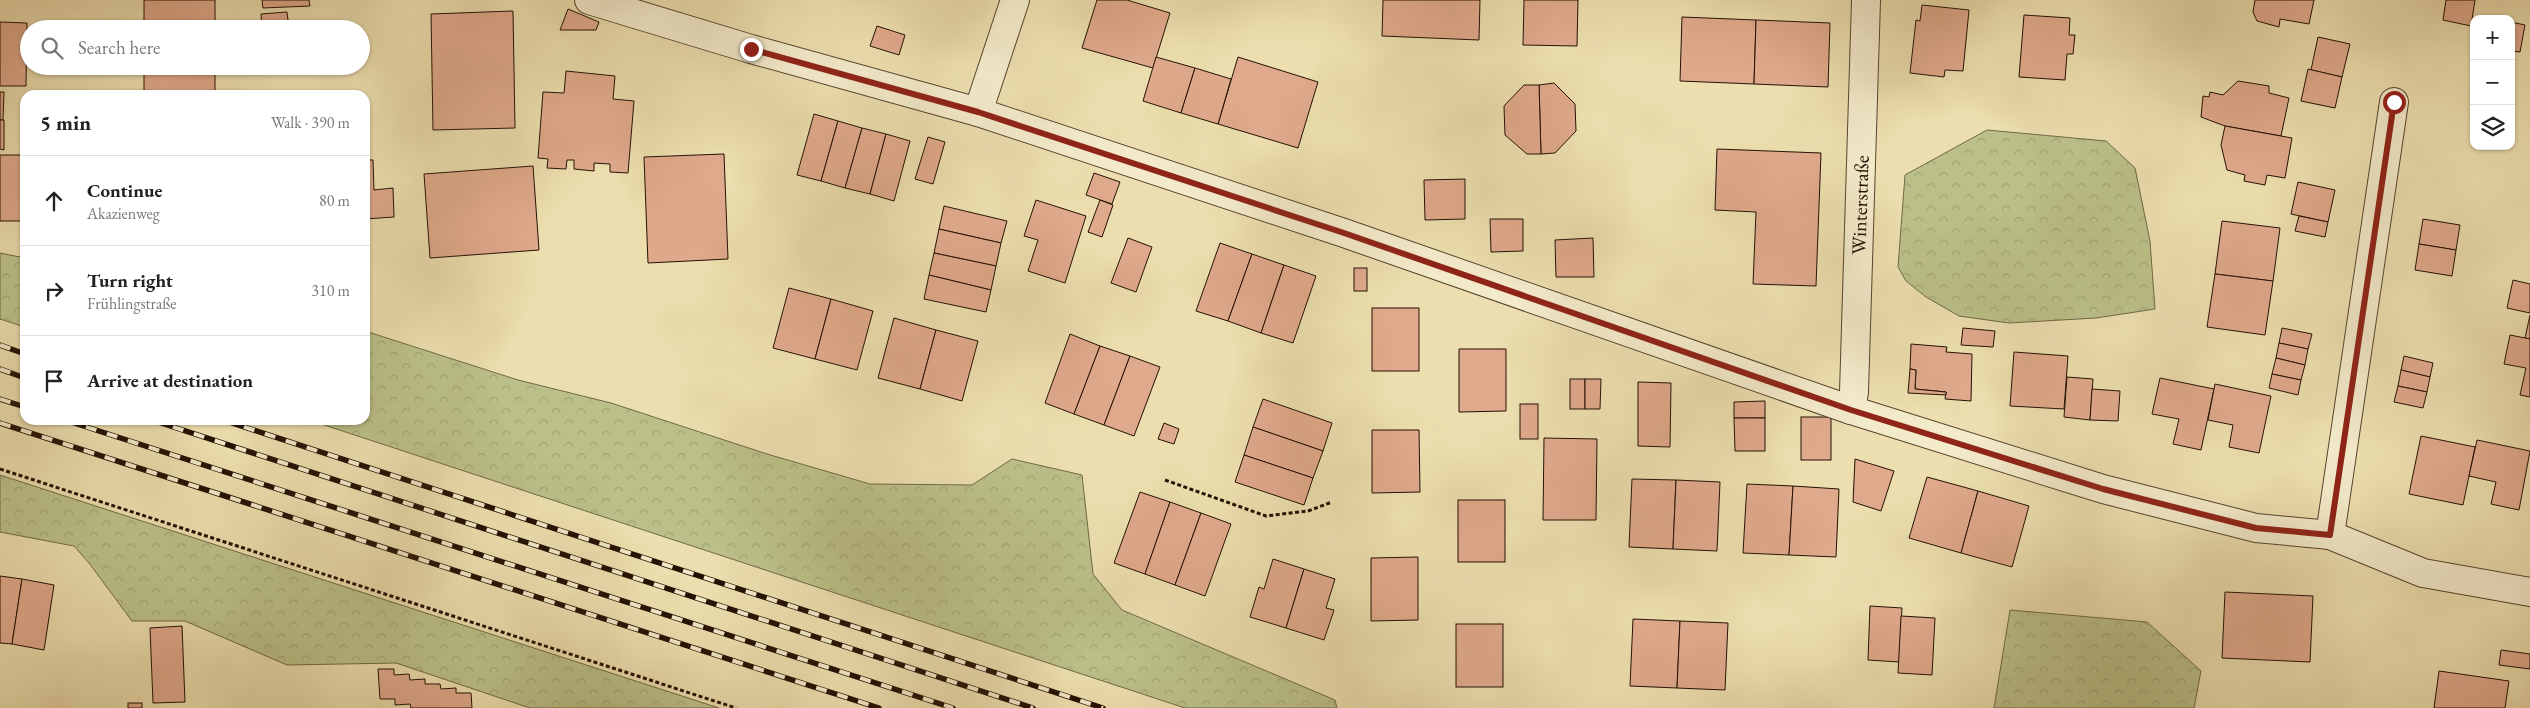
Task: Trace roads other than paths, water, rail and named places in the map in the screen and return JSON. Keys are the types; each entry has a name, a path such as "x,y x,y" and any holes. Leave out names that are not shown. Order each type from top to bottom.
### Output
{"street":[{"path":"589,0 751,49 978,112 1344,233 1851,410 2103,489 2256,528 2330,535 2423,573 2530,592"},
{"path":"978,112 1015,0"},
{"name":"Winterstraße","path":"1851,410 1855,382 1866,0"},
{"path":"2330,535 2394,102"}],"railway":[{"path":"0,345 20,352"},
{"path":"0,369 20,376"},
{"path":"0,399 20,405"},
{"path":"0,423 879,708"},
{"path":"80,425 953,708"},
{"path":"167,425 1033,708"},
{"path":"238,425 1103,708"}]}
